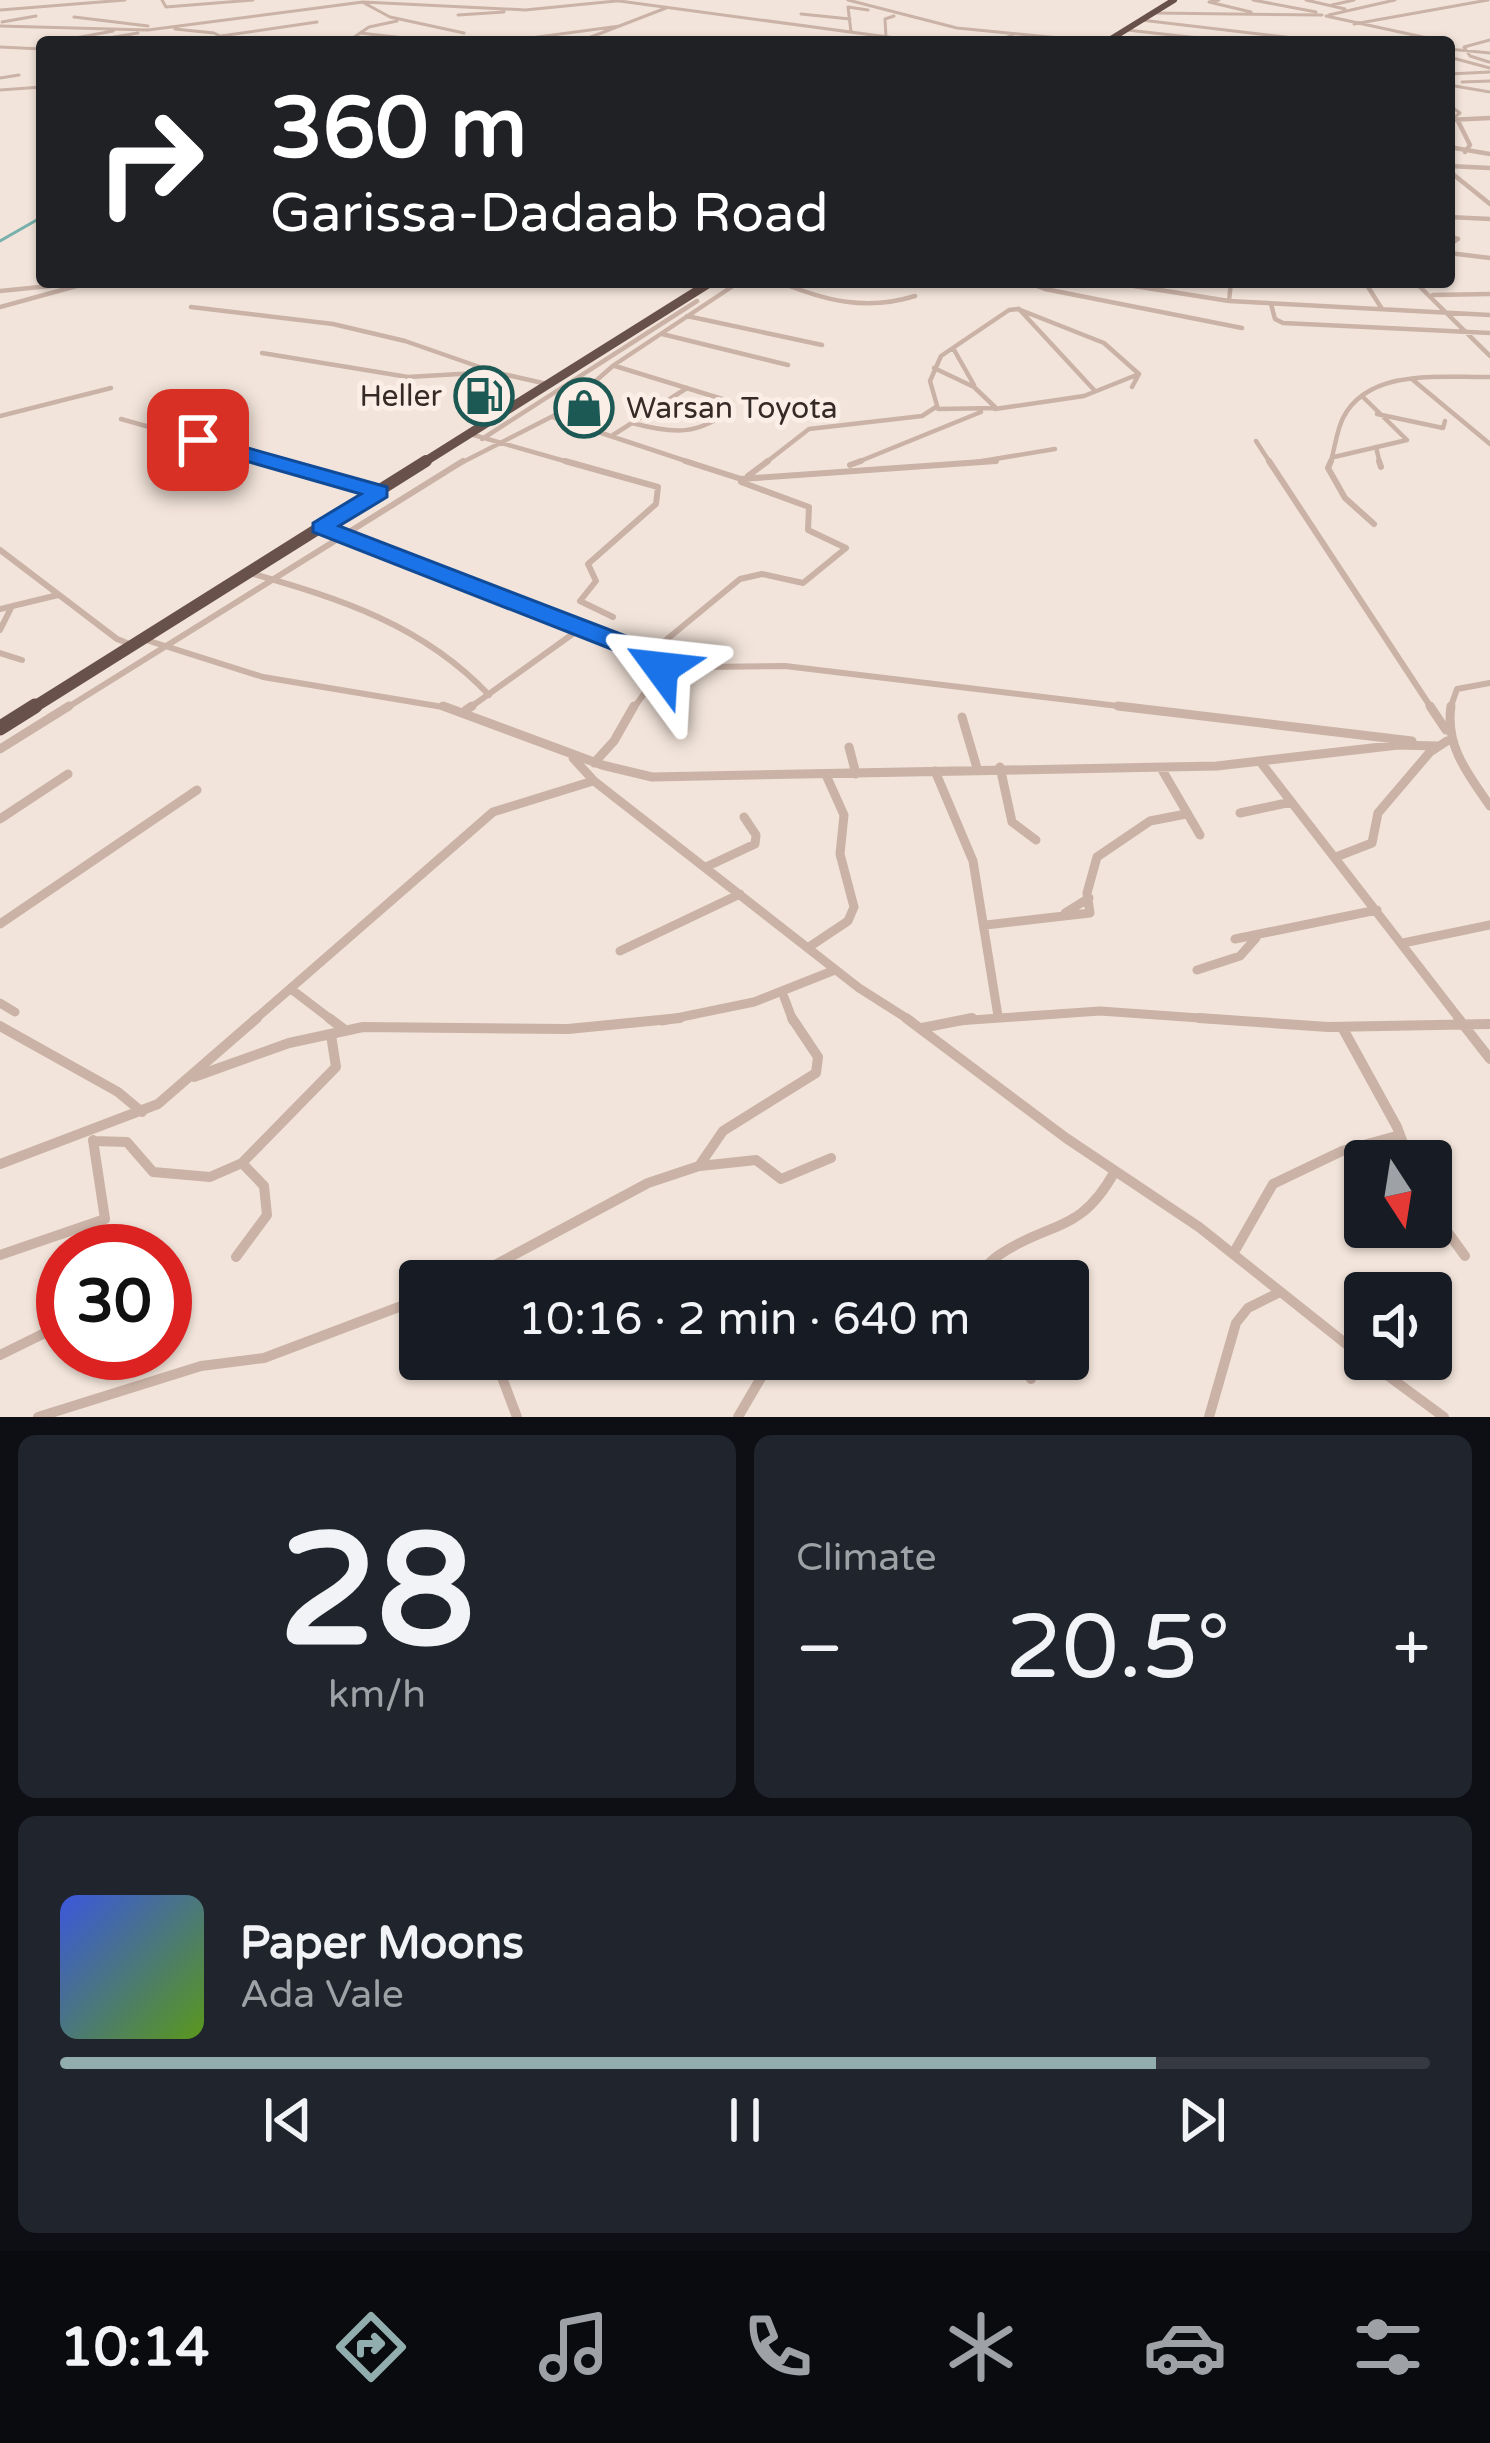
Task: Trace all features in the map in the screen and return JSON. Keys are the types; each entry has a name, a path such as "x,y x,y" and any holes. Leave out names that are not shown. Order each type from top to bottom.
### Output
{"highway":[{"path":"1113,36 1174,0"},
{"path":"0,728 476,436 548,384 644,330 703,288"}],"street":[{"path":"33,7 50,0"},
{"path":"0,10 125,0"},
{"path":"164,0 164,6 186,7 254,0"},
{"path":"333,0 526,10"},
{"path":"458,15 614,0 879,36"},
{"path":"848,0 957,28 1044,36"},
{"path":"1219,0 1209,2 1252,12"},
{"path":"1253,0 1408,36"},
{"path":"1306,0 1349,10"},
{"path":"1329,5 1354,0"},
{"path":"1154,13 1325,15 1395,0"},
{"path":"1354,24 1488,0"},
{"path":"116,36 366,1 404,20 464,33"},
{"path":"851,32 849,6 894,16"},
{"path":"594,36 667,7"},
{"path":"801,14 850,19"},
{"path":"886,36 884,19 907,14"},
{"path":"0,24 36,16"},
{"path":"1247,32 1270,16"},
{"path":"74,17 221,36 317,22"},
{"path":"356,36 404,20"},
{"path":"1141,20 1267,36"},
{"path":"0,24 145,30"},
{"path":"546,36 620,26"},
{"path":"87,36 126,29"},
{"path":"1125,29 1183,36"},
{"path":"360,33 387,36"},
{"path":"1009,36 1015,33"},
{"path":"1154,36 1158,33"},
{"path":"1465,48 1490,40"},
{"path":"1455,46 1488,52"},
{"path":"0,47 36,48"},
{"path":"1465,48 1490,66"},
{"path":"1455,58 1490,66"},
{"path":"1455,73 1490,66"},
{"path":"0,78 19,75"},
{"path":"1455,83 1490,80"},
{"path":"1455,85 1490,92"},
{"path":"0,90 36,88"},
{"path":"1455,120 1490,118"},
{"path":"1455,123 1470,145 1465,152"},
{"path":"1455,149 1490,154"},
{"path":"1455,175 1490,169"},
{"path":"1455,178 1490,204"},
{"path":"1472,191 1490,191"},
{"path":"1455,217 1490,219"},
{"path":"1455,250 1490,258"},
{"path":"0,291 36,287"},
{"path":"0,307 68,288"},
{"path":"476,436 718,288"},
{"path":"0,749 498,443 552,417 614,365 730,288"},
{"path":"800,288 862,306 888,305 915,296"},
{"path":"1040,288 1242,328"},
{"path":"1091,298 1102,288"},
{"path":"1154,288 1228,301 1490,315"},
{"path":"1228,301 1230,288"},
{"path":"1369,288 1382,309"},
{"path":"1422,288 1459,331 1490,356"},
{"path":"1431,295 1490,294"},
{"path":"1271,304 1275,319 1283,323 1490,333"},
{"path":"191,307 333,324 548,384"},
{"path":"1018,309 1094,392"},
{"path":"936,407 930,381 934,368 953,348 1009,310 1018,309 1104,343 1139,374"},
{"path":"686,315 821,345"},
{"path":"644,330 788,364"},
{"path":"953,348 974,387 996,408"},
{"path":"262,353 408,377 494,371"},
{"path":"614,365 722,396 733,408 690,436 632,423"},
{"path":"934,368 974,387"},
{"path":"1132,387 1139,374"},
{"path":"741,479 762,470 809,429 922,416 936,407 996,408 1094,392 1139,374"},
{"path":"1374,524 1345,499 1328,468 1347,411 1388,383 1490,377"},
{"path":"1412,379 1490,444"},
{"path":"0,416 111,388"},
{"path":"613,436 688,388"},
{"path":"1334,457 1407,440 1364,397"},
{"path":"841,469 996,408"},
{"path":"1377,414 1443,428 1445,421"},
{"path":"552,417 809,506 808,530 847,547 803,583 762,574 740,579 647,655"},
{"path":"121,419 379,492"},
{"path":"476,436 658,488 656,504 588,564 596,581 580,601 613,617"},
{"path":"1256,441 1490,806"},
{"path":"1376,447 1381,467"},
{"path":"724,476 741,479 989,462 1055,449"},
{"path":"322,527 647,655 705,667 784,666 1383,735 1425,745"},
{"path":"0,550 114,637 304,685 393,694 464,711 572,757 652,777 1262,764 1444,739"},
{"path":"249,573 402,622 463,668 489,695"},
{"path":"0,609 60,595"},
{"path":"0,630 12,606"},
{"path":"464,711 582,627"},
{"path":"0,653 22,660"},
{"path":"593,764 620,738 640,694 656,679 660,658"},
{"path":"1336,857 1372,843 1378,813 1444,739 1457,689 1490,683"},
{"path":"962,717 977,768"},
{"path":"849,747 856,774"},
{"path":"572,757 594,781 835,970 1233,1254 1344,1342"},
{"path":"1262,764 1490,1059"},
{"path":"1000,767 1012,822 1036,840"},
{"path":"1160,768 1199,835"},
{"path":"935,770 982,880 998,1016"},
{"path":"0,819 68,774"},
{"path":"808,947 848,922 854,907 840,854 844,815 826,775"},
{"path":"0,1164 93,1137 142,1112 190,1079 493,812 594,781"},
{"path":"0,924 197,790"},
{"path":"1240,813 1293,802"},
{"path":"986,925 1058,917 1089,898 1090,878 1103,851 1150,820 1186,814"},
{"path":"705,868 755,844 757,835 744,817"},
{"path":"620,951 741,893"},
{"path":"1235,939 1377,910"},
{"path":"1402,944 1490,925"},
{"path":"1197,970 1240,956 1257,937"},
{"path":"190,1079 254,1054 346,1031 427,1024 554,1029 720,1011 784,997 835,970"},
{"path":"291,989 346,1031"},
{"path":"699,1166 723,1132 796,1089 820,1065 784,997"},
{"path":"0,1003 15,1012"},
{"path":"922,1028 947,1020 1100,1011 1341,1026 1490,1024"},
{"path":"0,1026 118,1092 142,1112"},
{"path":"1341,1026 1402,1140"},
{"path":"93,1137 127,1142 153,1172 210,1177 242,1163 336,1067 332,1035"},
{"path":"1233,1254 1273,1184 1342,1150 1400,1135"},
{"path":"0,1256 105,1219 93,1137"},
{"path":"505,1260 648,1183 699,1166 757,1160 781,1179 831,1158"},
{"path":"236,1257 267,1215 263,1186 242,1163"},
{"path":"996,1260 1004,1252 1071,1227 1102,1196 1114,1172"},
{"path":"1452,1238 1465,1256"},
{"path":"1209,1417 1236,1323 1248,1308 1280,1292"},
{"path":"38,1417 201,1366 264,1358 399,1307"},
{"path":"0,1355 36,1337"},
{"path":"503,1380 517,1417"},
{"path":"738,1417 758,1392 761,1380"},
{"path":"1394,1380 1444,1417"}],"waterway":[{"path":"0,241 36,220"}],"place":[{"name":"Heller","path":"484,396"},
{"name":"Warsan Toyota","path":"584,408"}],"route":[{"path":"198,440 379,492 322,527 660,658 661,668"}]}
